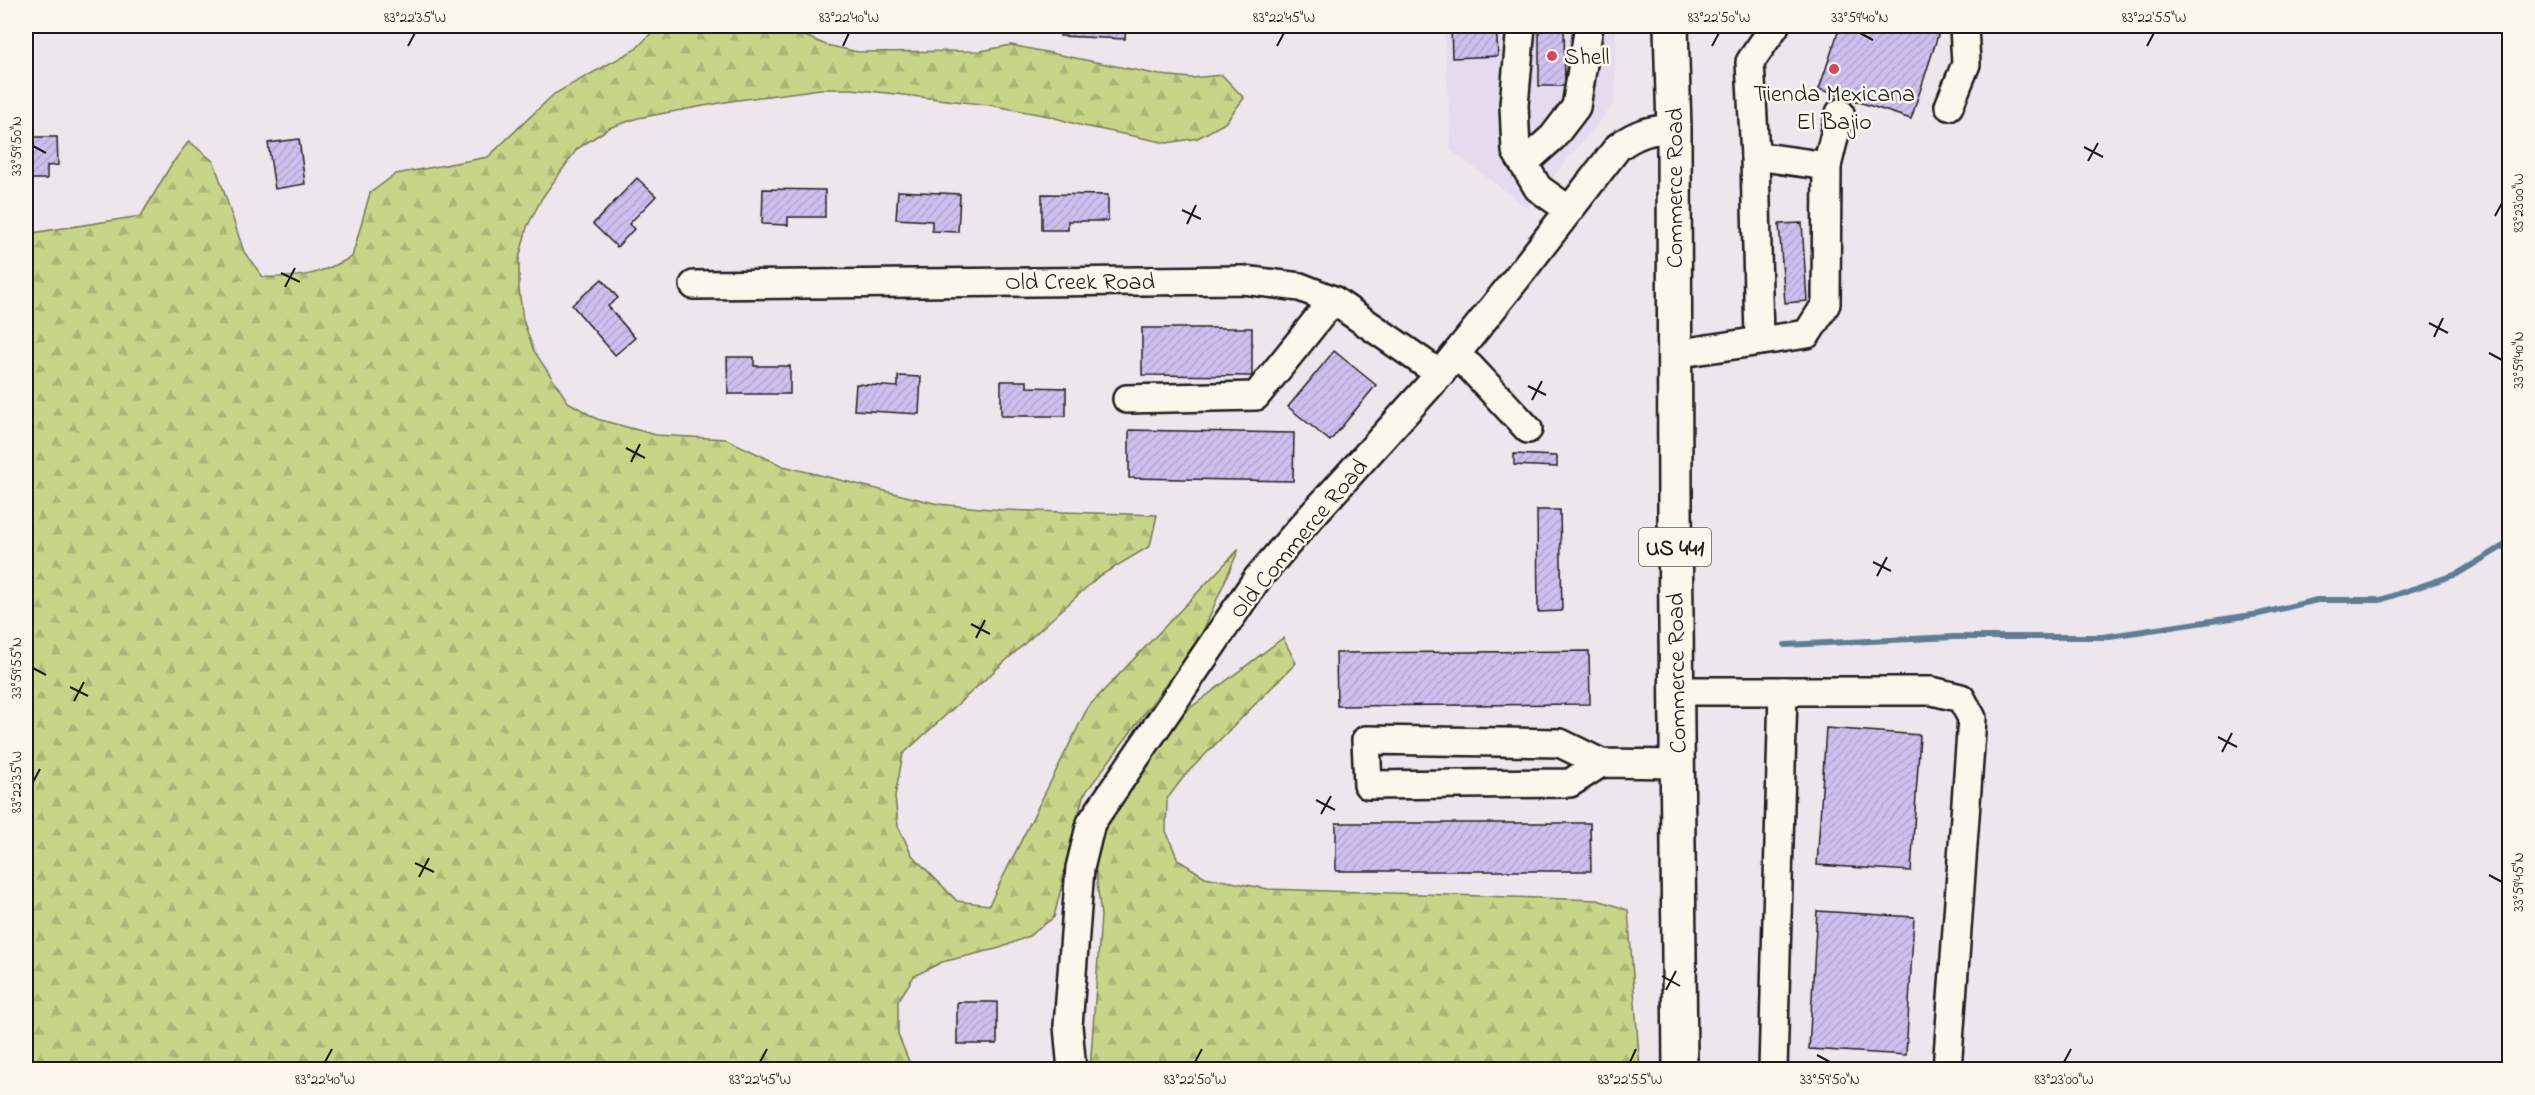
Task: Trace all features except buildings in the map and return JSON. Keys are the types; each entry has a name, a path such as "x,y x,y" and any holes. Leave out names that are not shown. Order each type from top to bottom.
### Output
{"highway":[{"name":"Commerce Road","path":"1671,26 1674,129 1680,1070"}],"street":[{"path":"1521,26 1514,105 1516,151 1538,188 1569,210"},
{"path":"1524,163 1553,137 1576,107 1589,26"},
{"path":"1759,341 1755,156 1750,62 1775,26"},
{"path":"1949,106 1966,64 1964,26"},
{"path":"1674,354 1807,334 1827,304 1827,166 1840,113"},
{"name":"Old Commerce Road","path":"1071,1070 1068,1026 1077,901 1080,868 1090,823 1257,579 1447,365 1618,147 1635,135 1652,129 1674,129"},
{"path":"1755,156 1827,166"},
{"name":"Old Creek Road","path":"694,285 1243,280 1300,287 1333,300 1447,365 1470,367 1528,429"},
{"path":"1126,399 1256,396 1333,300"},
{"path":"1676,691 1932,691 1961,698 1972,718 1947,1070"},
{"path":"1773,1070 1784,691"},
{"path":"1601,764 1570,783 1368,785 1366,740 1560,743 1601,764 1677,764"}],"shaded area":[{"path":"1444,26 1616,26 1615,103 1527,208 1451,150"}],"green space":[{"path":"658,26 795,26 796,32 826,45 858,52 981,51 1011,45 1160,75 1192,78 1222,75 1244,98 1225,123 1198,138 1167,143 989,105 852,89 820,89 731,101 638,118 609,128 577,149 542,198 527,227 519,259 519,289 523,320 534,351 568,402 597,419 656,435 726,439 783,466 938,504 1002,510 1157,515 1150,546 1098,577 903,754 895,796 898,826 912,855 957,901 989,905 1088,707 1239,549 1199,640 1083,796 1054,917 1029,936 1000,948 942,962 914,976 898,1001 898,1034 910,1064 916,1069 26,1070 26,234 141,216 171,165 189,141 214,162 244,252 263,277 289,277 319,272 352,257 370,193 396,174 488,157 554,94 636,49"},
{"path":"1283,638 1296,663 1185,775 1167,799 1166,831 1178,860 1205,877 1268,889 1598,900 1628,910 1640,1069 1090,1070 1101,916 1095,866 1102,836 1121,781 1157,733"}],"waterway":[{"path":"1785,645 1954,637 2103,637 2259,614 2317,600 2380,600 2457,574 2510,542"}],"place":[{"name":"Shell","path":"1552,56"},
{"name":"Tienda Mexicana El Bajio","path":"1834,69"}]}
